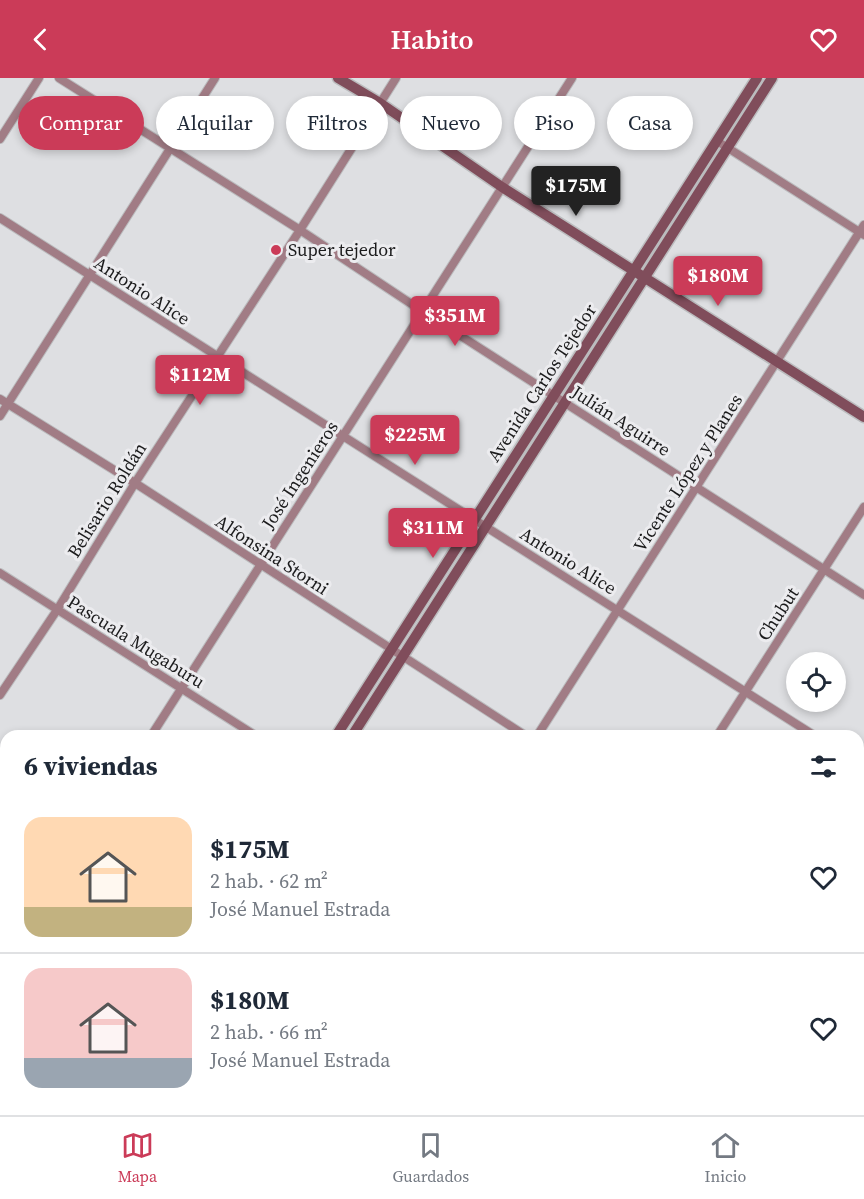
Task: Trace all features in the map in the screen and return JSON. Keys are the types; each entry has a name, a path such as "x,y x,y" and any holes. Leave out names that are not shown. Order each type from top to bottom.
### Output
{"main road":[{"path":"338,78 368,96"},
{"name":"Avenida Carlos Tejedor","path":"340,730 757,78"},
{"name":"Avenida Carlos Tejedor","path":"356,730 772,78"},
{"path":"388,108 502,186 864,417"}],"street":[{"path":"0,139 39,78"},
{"name":"Julián Aguirre","path":"59,78 156,140"},
{"path":"204,96 216,78"},
{"name":"Belisario Roldán","path":"384,96 396,78"},
{"name":"José Ingenieros","path":"155,730 572,78"},
{"path":"717,141 862,231"},
{"path":"0,416 169,150"},
{"name":"Julián Aguirre","path":"172,150 300,230 564,403 864,595"},
{"name":"Belisario Roldán","path":"0,695 57,610 135,483 350,150"},
{"name":"Antonio Alice","path":"0,218 806,730"},
{"name":"Vicente López y Planes","path":"541,730 862,231"},
{"name":"Alfonsina Storni","path":"0,399 135,483 517,730"},
{"name":"Chubut","path":"721,730 864,507"},
{"name":"Pascuala Mugaburu","path":"0,573 247,730"}],"place":[{"name":"Super tejedor","path":"276,250"}]}
